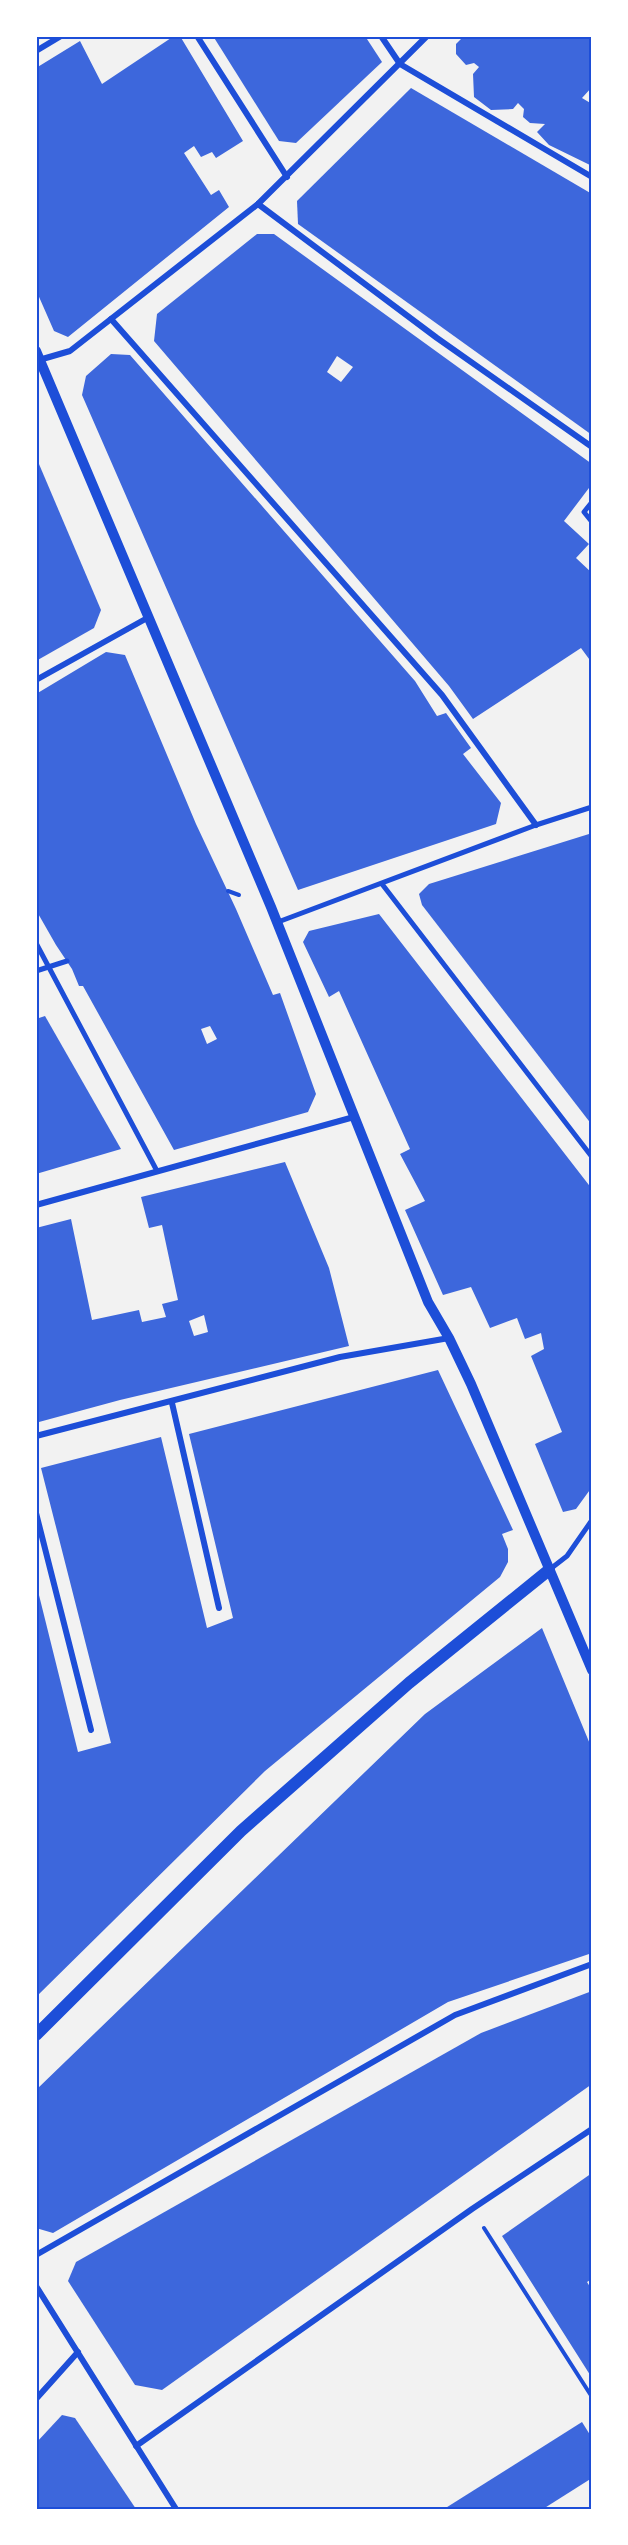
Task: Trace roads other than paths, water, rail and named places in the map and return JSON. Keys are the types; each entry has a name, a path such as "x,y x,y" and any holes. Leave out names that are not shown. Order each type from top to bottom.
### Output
{"main road":[{"path":"36,2035 241,1831 409,1683 549,1570"}],"street":[{"path":"36,51 61,36"},
{"path":"197,36 287,177"},
{"path":"381,36 400,64 592,177"},
{"path":"427,36 258,204 70,351 37,356 278,922 428,1302 449,1338 592,1670"},
{"path":"258,204 437,338 592,447"},
{"path":"111,319 442,695 536,825"},
{"path":"592,502 585,512 592,522"},
{"path":"36,680 149,616"},
{"path":"278,922 536,825 592,807"},
{"path":"382,884 592,1157"},
{"path":"36,943 157,1171"},
{"path":"36,971 67,961"},
{"path":"36,1205 354,1117"},
{"path":"36,1436 340,1357 449,1338"},
{"path":"172,1402 219,1608"},
{"path":"36,1513 91,1730"},
{"path":"549,1570 567,1556 592,1520"},
{"path":"36,2255 455,2015 592,1964"},
{"path":"136,2446 472,2210 592,2129"},
{"path":"36,2286 176,2509"},
{"path":"36,2399 78,2352"}]}
